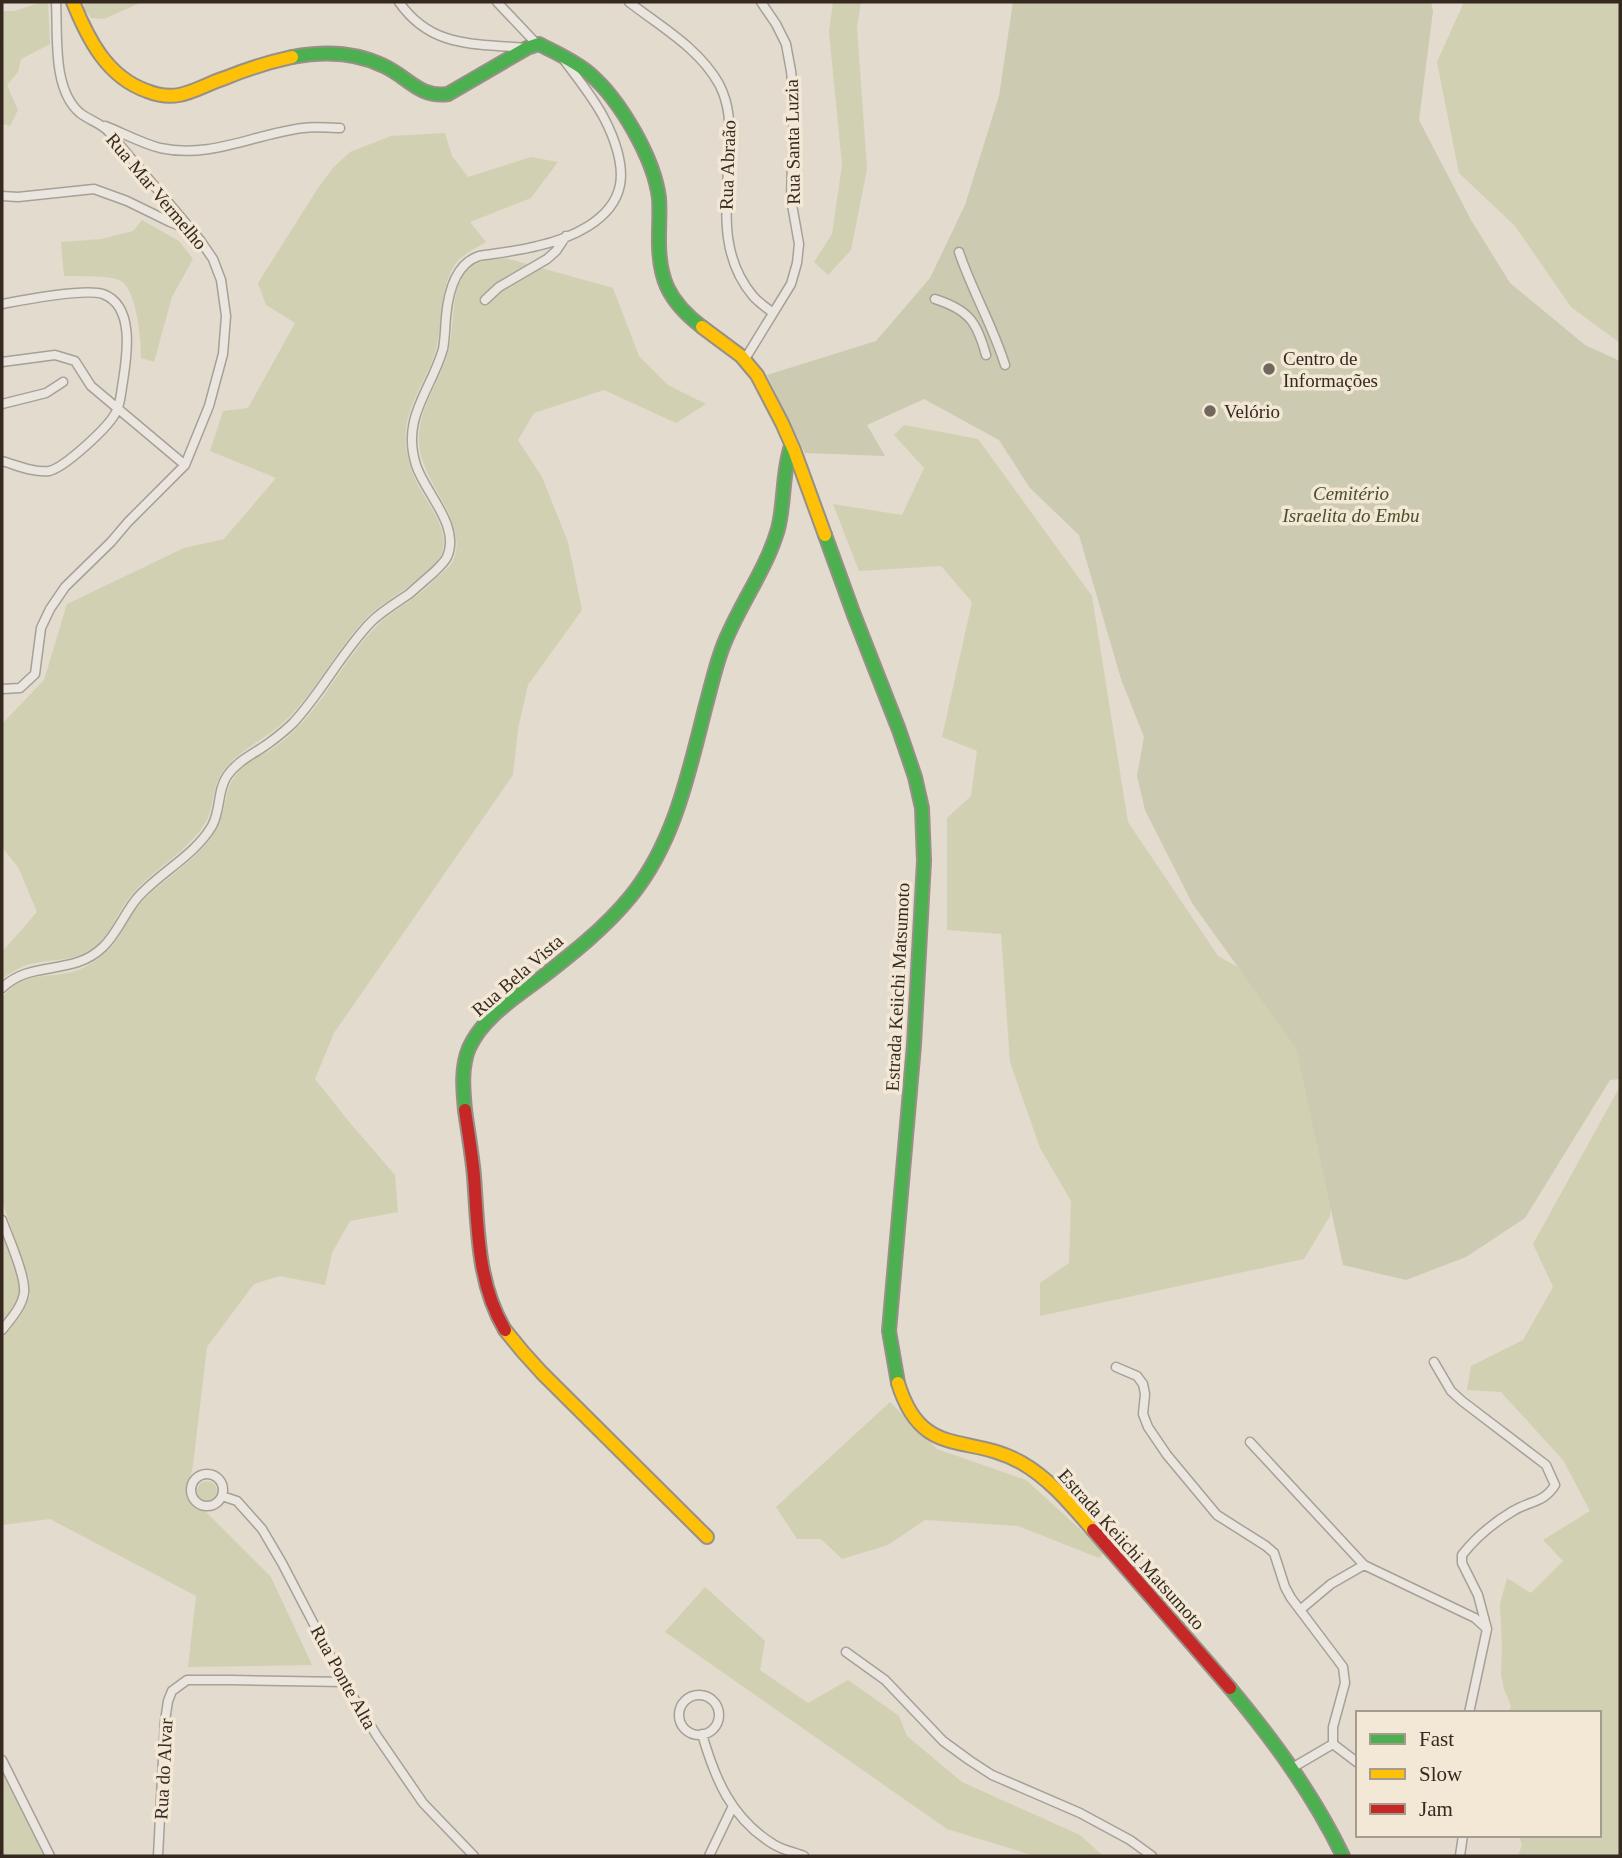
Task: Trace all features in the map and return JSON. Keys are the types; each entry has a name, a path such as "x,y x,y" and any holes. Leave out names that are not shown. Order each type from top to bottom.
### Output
{"main road":[{"path":"73,2 97,51 123,81 167,96 187,93 281,59 307,54 342,54 365,58 388,67 434,97 448,94 533,46"},
{"name":"Estrada Keiichi Matsumoto","path":"533,46 561,55 590,73 610,95 640,145 659,196 657,245 667,289 686,314 745,359 770,399 808,487 832,558 915,775 922,805 923,846 918,983 889,1331 892,1362 900,1391 919,1425 950,1442 1002,1454 1018,1461 1037,1473 1063,1497 1223,1680 1292,1768 1321,1813 1343,1856"},
{"name":"Rua Bela Vista","path":"707,1538 607,1440 533,1363 501,1324 485,1283 480,1250 464,1092 465,1066 469,1047 484,1026 508,1003 597,933 622,908 654,861 682,796 719,658 779,525 784,468 791,446"}],"street":[{"name":"Rua Mar Vermelho","path":"2,689 20,688 35,674 41,628 65,587 185,465 216,381 223,354 226,316 221,280 213,259 101,124 81,114 63,89 56,2"},
{"path":"399,2 419,23 456,42 533,46 534,41 497,2"},
{"name":"Rua Abraão","path":"629,2 696,55 723,92 730,116 729,184 725,218 728,242 744,283 754,297 773,313"},
{"name":"Rua Santa Luzia","path":"745,359 790,284 797,263 799,244 791,199 794,100 786,44 761,2"},
{"path":"2,988 15,977 30,971 68,966 87,959 103,947 140,895 185,856 211,827 226,778 237,764 291,725 311,702 356,638 388,607 411,592 446,560 450,548 444,516 422,480 412,442 417,407 443,349 446,317 457,276 462,266 470,259 538,246 584,229 607,210 616,197 620,184 620,169 612,136 603,117 561,55"},
{"path":"101,124 148,144 180,150 206,150 303,127 340,128"},
{"path":"2,196 18,197 94,189 192,231"},
{"path":"485,300 499,287 547,259 566,236"},
{"path":"959,252 974,291 992,326 1005,365"},
{"path":"2,304 33,298 96,293 105,295 116,303 126,326 128,347 118,410 106,427 58,468 38,471 2,461"},
{"path":"935,299 953,305 973,320 986,355"},
{"path":"2,362 55,355 75,361 91,386 185,465"},
{"path":"2,404 46,393 63,382"},
{"path":"2,1220 23,1280 24,1295 17,1311 2,1331"},
{"path":"1434,1362 1451,1391 1546,1465 1555,1485 1549,1494 1492,1524 1462,1555 1462,1563 1478,1595 1487,1629 1469,1711"},
{"path":"1116,1367 1136,1376 1143,1384 1143,1414 1148,1427 1167,1455 1217,1516 1274,1553 1285,1587 1343,1667 1345,1683 1333,1727 1333,1744"},
{"path":"1250,1442 1364,1565 1475,1618 1487,1629"},
{"name":"Rua Ponte Alta","path":"222,1496 237,1501 262,1529 344,1682 383,1746 423,1803 474,1856"},
{"path":"1300,1610 1331,1584 1364,1565"},
{"path":"846,1653 886,1680 943,1741 969,1760 992,1775 1080,1813 1130,1840 1152,1856"},
{"name":"Rua do Alvar","path":"158,1856 164,1721 168,1701 177,1686 187,1680 344,1682"},
{"path":"698,1695 712,1699 719,1712 715,1727 702,1734 685,1729 679,1715 685,1701 698,1695"},
{"path":"702,1734 713,1769 741,1819 774,1845 804,1856"},
{"path":"1292,1768 1333,1744"},
{"path":"1333,1744 1356,1761"},
{"path":"2,1760 50,1856"},
{"path":"709,1856 733,1806"},
{"path":"1460,1856 1463,1837"}],"shaded area":[{"path":"48,2 50,44 21,59 18,72 7,85 18,110 10,126 2,124 2,11 14,11"},
{"path":"84,2 142,2 104,19 91,18 84,9"},
{"path":"833,2 861,2 857,27 867,169 851,250 828,275 814,262 832,234 842,165 829,32"},
{"path":"1464,2 1620,2 1620,343 1571,307 1515,226 1459,173 1437,62"},
{"path":"445,133 452,156 468,177 531,157 558,162 531,198 470,222 486,242 456,263 447,282 437,345 412,406 406,431 412,472 436,516 443,535 442,553 429,570 366,618 288,718 230,763 219,778 210,812 197,835 135,891 99,943 75,957 30,964 2,979 2,952 37,912 18,867 2,847 2,724 44,680 67,604 184,548 224,539 276,478 210,451 223,411 248,408 295,323 266,305 258,283 318,188 350,152 391,136"},
{"path":"142,220 179,241 193,259 172,297 154,362 141,358 137,315 125,285 108,277 64,276 61,242 102,239 133,231"},
{"path":"505,258 613,288 639,356 668,385 706,404 676,423 604,390 534,413 518,440 542,477 568,542 582,610 528,685 518,729 513,775 334,1033 315,1079 395,1175 398,1212 350,1221 332,1253 325,1285 280,1276 254,1284 207,1347 193,1465 187,1493 271,1577 312,1665 188,1667 196,1596 50,1519 2,1525 2,1339 22,1314 30,1296 29,1279 2,1201 2,998 24,980 78,970 110,949 141,902 209,841 220,821 230,784 240,770 295,730 381,622 421,592 452,563 457,546 455,532 422,458 419,430 426,406 446,360 455,298 461,280 466,271 474,265"},
{"path":"904,425 978,439 1092,596 1128,822 1218,956 1296,1000 1339,1130 1330,1216 1304,1259 1040,1316 1040,1283 1069,1263 1071,1201 1040,1148 1010,1062 1001,934 947,930 947,818 971,796 977,751 942,737 972,602 941,566 859,571 833,504 902,515 924,468 894,435"},
{"path":"1620,1089 1620,1856 1518,1856 1522,1845 1520,1837 1601,1837 1601,1711 1509,1711 1511,1706 1501,1674 1500,1604 1507,1578 1531,1593 1563,1561 1543,1540 1590,1511 1563,1460 1501,1392 1467,1390 1471,1366 1523,1340 1553,1287 1533,1244"},
{"path":"2,1234 16,1272 19,1294 2,1322"},
{"path":"890,1402 937,1449 1026,1480 1105,1552 1099,1558 1018,1526 925,1520 888,1545 842,1559 821,1539 797,1539 776,1507"},
{"path":"203,1481 211,1481 217,1491 211,1501 203,1501 197,1495 197,1487"},
{"path":"705,1587 765,1641 760,1670 808,1703 848,1680 899,1716 907,1736 962,1782 1080,1835 1103,1856 1035,1856 947,1829 665,1632"},
{"path":"2,1771 45,1856 2,1856"}],"green space":[{"name":"Cemitério Israelita do Embu","path":"1013,2 1431,2 1433,11 1419,120 1471,220 1510,283 1585,345 1620,361 1620,1079 1610,1080 1525,1218 1466,1257 1406,1280 1343,1265 1296,1048 1192,903 1145,810 1137,776 1144,737 1121,679 1079,535 1030,488 999,440 924,399 867,425 885,456 805,453 767,375 876,341 930,278 965,205 999,96"}],"traffic: fast":[{"path":"292,57 316,54 351,55 373,61 421,90 438,94 448,94 527,48 539,44 578,65 613,99 643,148 659,198 659,251 663,276 673,298 702,327"},
{"path":"465,1110 464,1070 469,1048 475,1037 501,1008 577,950 610,919 631,896 659,853 679,805 722,649 773,545 782,508 791,446"},
{"path":"825,535 899,730 922,808 924,861 914,1045 889,1331 898,1383"},
{"path":"1230,1688 1292,1769 1343,1856"}],"traffic: slow":[{"path":"73,2 92,43 110,66 133,85 155,94 185,94 250,69 292,57"},
{"path":"702,327 741,356 757,375 794,450 825,535"},
{"path":"505,1330 542,1373 707,1537"},
{"path":"898,1383 908,1408 920,1424 949,1441 1002,1454 1032,1469 1069,1502 1093,1530"}],"traffic: jam":[{"path":"465,1110 480,1255 489,1294 505,1330"},
{"path":"1093,1530 1230,1688"}],"place":[{"name":"Centro de Informações","path":"1269,369"},
{"name":"Velório","path":"1210,411"}]}
